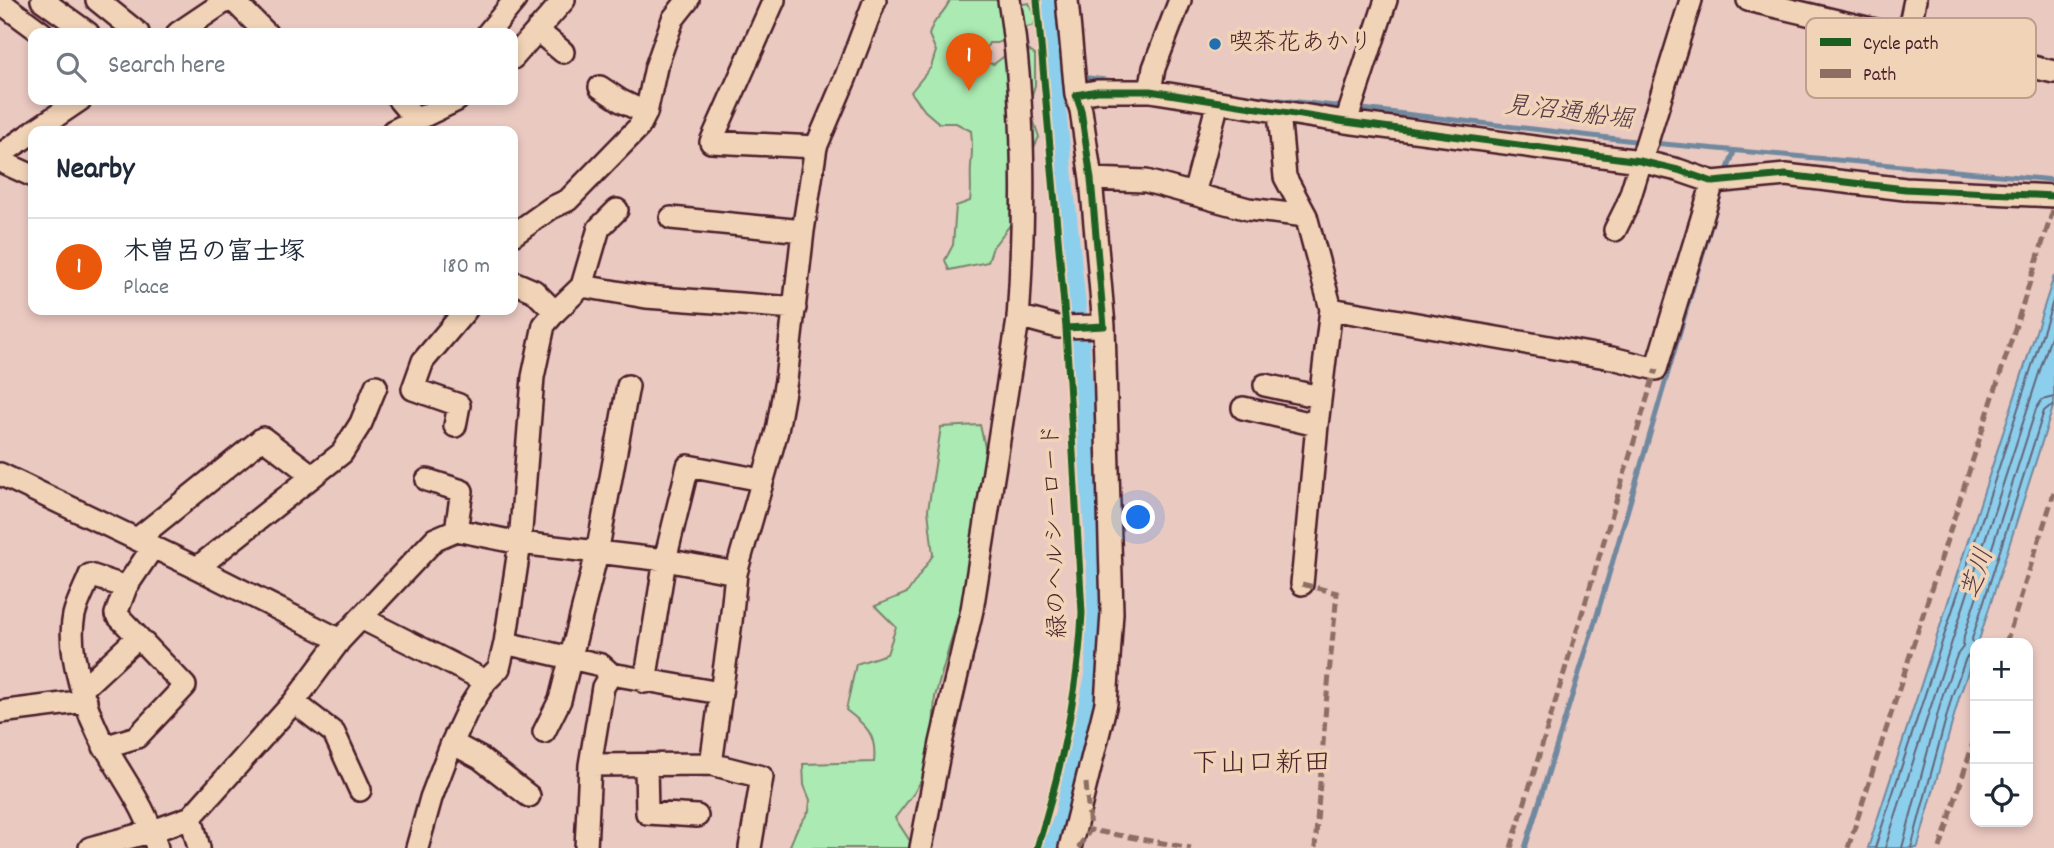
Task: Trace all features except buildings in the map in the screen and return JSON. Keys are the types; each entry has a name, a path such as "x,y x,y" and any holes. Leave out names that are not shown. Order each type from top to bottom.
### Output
{"street":[{"path":"42,0 81,28"},
{"path":"97,0 132,28"},
{"path":"185,28 227,0"},
{"path":"233,0 261,28"},
{"path":"492,28 515,0"},
{"path":"518,52 564,0"},
{"path":"518,231 551,208 568,200 639,127 646,113 656,67 673,19 688,0"},
{"path":"774,0 711,142 816,147"},
{"path":"711,764 736,573 777,430 816,147 875,0"},
{"path":"921,848 979,571 1018,317 1022,278 1022,139 1015,38 1009,0"},
{"path":"1067,0 1076,95 1081,110 1091,179 1111,613 1105,703 1070,848"},
{"path":"1150,91 1154,68 1180,0"},
{"path":"1346,122 1386,0"},
{"path":"1615,230 1627,206 1691,0"},
{"path":"1911,18 1915,0"},
{"path":"1754,1 1824,18"},
{"path":"0,2 35,28"},
{"path":"537,30 562,52"},
{"path":"2036,68 2054,72"},
{"path":"600,87 646,113"},
{"path":"1076,95 1097,91 1150,91 1346,122 1640,161 1713,182 1786,175 1905,189 2054,197"},
{"path":"1194,194 1218,102"},
{"path":"42,126 73,105"},
{"path":"403,105 416,120"},
{"path":"403,126 447,105"},
{"path":"1279,112 1285,177 1307,216 1331,309 1302,584"},
{"path":"0,155 28,135"},
{"path":"0,161 28,174"},
{"path":"1091,179 1146,181 1248,209 1307,216"},
{"path":"1331,309 1612,358 1656,369 1713,182"},
{"path":"416,848 452,743 467,711 486,681 499,668 520,543 533,377 544,325 582,286 599,228 617,210"},
{"path":"671,218 803,231"},
{"path":"518,277 555,312"},
{"path":"518,285 534,291"},
{"path":"582,286 646,298 795,308"},
{"path":"455,426 459,405 413,389 423,361 463,315"},
{"path":"1018,317 1058,327 1098,326"},
{"path":"1265,385 1320,397"},
{"path":"197,568 342,453 360,423 376,386"},
{"path":"544,732 560,700 597,553 628,386"},
{"path":"1242,408 1317,425"},
{"path":"104,747 137,737 185,686 116,614 145,543 263,438 313,476"},
{"path":"645,682 665,559 688,466 762,480"},
{"path":"0,474 340,640"},
{"path":"427,480 462,491 456,530"},
{"path":"90,848 155,840 191,817 294,702 340,640 435,539 456,530 520,543 665,559 736,573"},
{"path":"126,587 90,575 74,614 72,654 104,747 131,786 155,840"},
{"path":"361,618 486,681"},
{"path":"0,712 84,695 138,637"},
{"path":"505,643 601,665 611,674 645,682 720,693"},
{"path":"586,848 590,765 603,687 611,674"},
{"path":"294,702 334,733 360,790"},
{"path":"452,743 480,758 529,796"},
{"path":"590,765 711,764 762,777 750,848"},
{"path":"646,766 647,813 697,816"},
{"path":"191,817 199,848"}],"green space":[{"path":"950,0 998,0 1007,14 1016,5 1029,3 1035,17 1034,25 1019,29 1016,36 989,43 985,50 989,53 986,63 994,64 1015,48 1027,49 1035,55 1031,113 1039,137 1026,164 1028,202 993,247 988,262 949,270 945,260 953,245 956,206 970,201 971,131 956,123 939,123 925,111 911,92 931,67 936,51 929,35"},
{"path":"980,425 989,465 970,574 935,697 931,764 895,818 910,841 909,848 789,848 809,811 810,800 804,785 803,764 874,762 874,745 869,732 846,710 856,664 887,654 896,627 875,606 907,593 933,555 928,510 941,427"}],"water":[{"name":"芝川","path":"2054,276 2054,404 1980,638 1970,638 1970,666 1918,846 1868,848"}],"waterway":[{"path":"1046,0 1080,336 1096,575 1094,676 1063,817 1051,848"},
{"name":"見沼通船堀","path":"1052,74 1066,75"},
{"name":"見沼通船堀","path":"1080,77 1115,81"},
{"name":"見沼通船堀","path":"1253,97 1344,107"},
{"name":"見沼通船堀","path":"1354,108 1643,142"},
{"name":"見沼通船堀","path":"1653,143 2054,180"},
{"path":"1727,171 1734,152"},
{"path":"1525,848 1597,615 1722,188"}],"marked path":[{"path":"1848,848 2054,207"},
{"path":"1511,848 1656,369"},
{"path":"2008,638 2054,493"},
{"path":"1302,584 1337,593 1315,848"},
{"path":"1940,848 1970,753"},
{"path":"1086,783 1090,830"},
{"path":"1078,848 1090,830 1191,848"}],"cycle path":[{"name":"緑のヘルシーロード","path":"1037,0 1066,328 1082,613 1077,673 1067,732 1037,848"},
{"path":"1066,328 1104,326 1091,179 1081,110 1076,95 1097,91 1150,91 1346,122 1640,161 1713,182 1786,175 1905,189 2054,196"}],"place":[{"name":"喫茶花あかり","path":"1215,44"},
{"name":"木曽呂の富士塚","path":"969,91"}],"district":[{"name":"下山口新田","path":"1261,766"}]}
